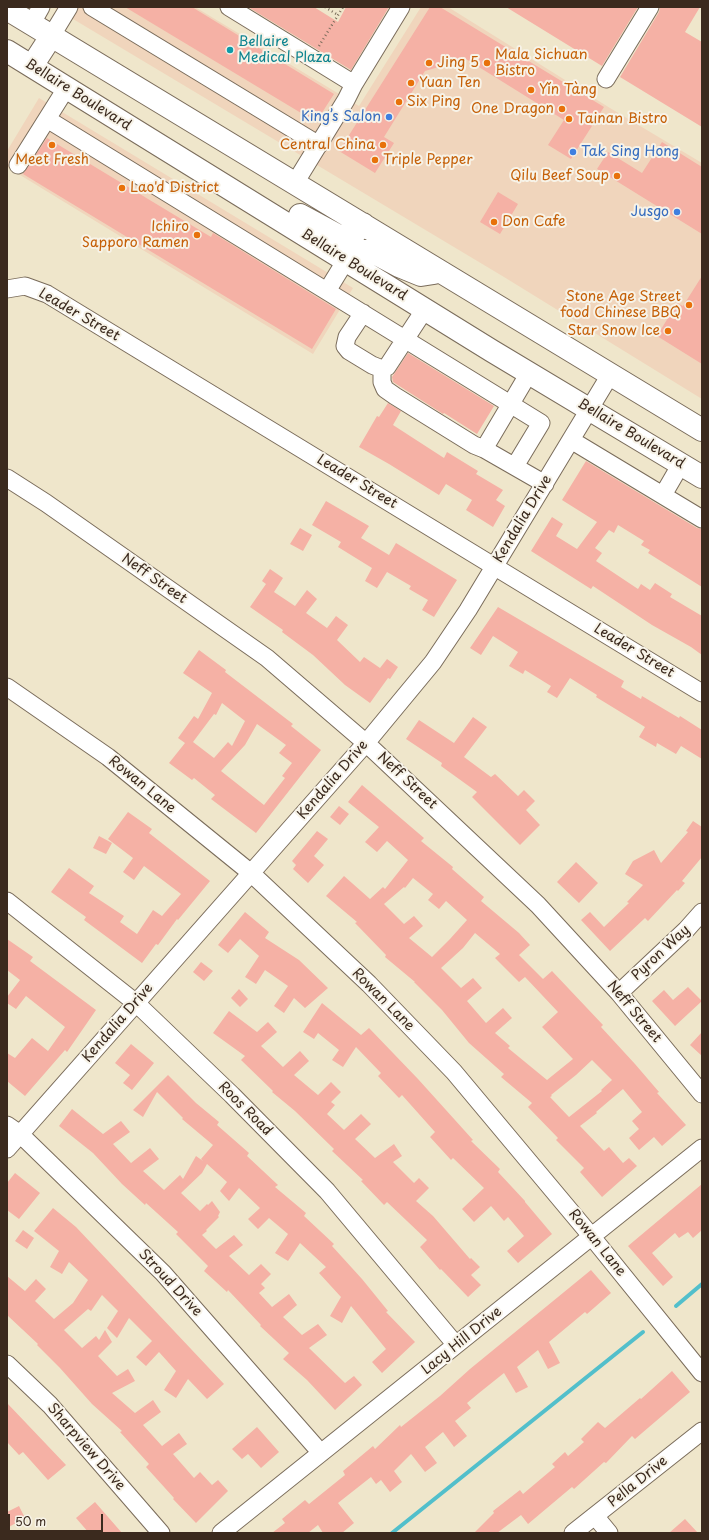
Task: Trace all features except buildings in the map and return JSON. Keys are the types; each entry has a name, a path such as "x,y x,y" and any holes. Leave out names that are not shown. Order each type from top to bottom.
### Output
{"main road":[{"path":"7,8 37,15 52,35 702,430"},
{"path":"32,66 52,35"},
{"name":"Bellaire Boulevard","path":"7,52 529,373 702,477"},
{"path":"214,178 273,199 337,235 347,237 355,233 363,224"},
{"path":"346,260 354,253 371,251 399,266 421,274 441,272"}],"street":[{"path":"52,35 69,7"},
{"path":"92,7 319,145"},
{"path":"229,7 354,84"},
{"path":"295,183 401,7"},
{"path":"606,79 650,7"},
{"path":"18,165 66,87"},
{"path":"47,119 541,423 515,466"},
{"path":"327,291 346,260"},
{"name":"Leader Street","path":"7,289 24,286 47,294 702,692"},
{"path":"363,313 347,337 345,346 349,351 372,365 382,369 387,367 425,309"},
{"path":"382,369 382,382 385,389 474,445 515,466 545,484"},
{"path":"484,449 529,373"},
{"name":"Kendalia Drive","path":"7,1149 13,1130 136,1003 366,743 433,662 468,610 610,375"},
{"path":"571,440 702,518"},
{"path":"663,495 681,464"},
{"name":"Neff Street","path":"7,478 46,503 267,658 366,743 538,905 618,992 702,1094"},
{"name":"Rowan Lane","path":"7,687 108,757 251,873 369,984 454,1072 592,1237 702,1373"},
{"name":"Roos Road","path":"7,901 136,1003 232,1095 327,1191 456,1345"},
{"name":"Pyron Way","path":"618,992 686,930 702,912"},
{"name":"Stroud Drive","path":"13,1130 163,1273 321,1453"},
{"name":"Lacy Hill Drive","path":"222,1533 702,1148"},
{"name":"Sharpview Drive","path":"7,1364 50,1405 161,1533"},
{"name":"Pella Drive","path":"573,1533 702,1431"},
{"path":"595,1516 609,1533"}],"path":[{"path":"325,7 338,15"},
{"path":"312,58 343,7"}],"shaded area":[{"path":"53,7 195,7 359,106 421,7 448,7 610,108 702,163 702,399 504,277"},
{"path":"39,98 353,288 313,354 7,167 7,151"}],"waterway":[{"path":"676,1306 702,1284"},
{"path":"392,1533 643,1332"}],"place":[{"name":"Bellaire Medical Plaza","path":"230,50"},
{"name":"Jing 5","path":"429,63"},
{"name":"Mala Sichuan Bistro","path":"487,63"},
{"name":"Yuan Ten","path":"411,83"},
{"name":"Yǐn Tàng","path":"531,90"},
{"name":"Six Ping","path":"399,102"},
{"name":"One Dragon","path":"562,109"},
{"name":"King’s Salon","path":"389,117"},
{"name":"Tainan Bistro","path":"569,119"},
{"name":"Meet Fresh","path":"52,145"},
{"name":"Central China","path":"383,145"},
{"name":"Tak Sing Hong","path":"573,152"},
{"name":"Triple Pepper","path":"375,160"},
{"name":"Qilu Beef Soup","path":"617,176"},
{"name":"Lao'd District","path":"122,188"},
{"name":"Jusgo","path":"677,212"},
{"name":"Don Cafe","path":"494,222"},
{"name":"Ichiro Sapporo Ramen","path":"197,235"},
{"name":"Stone Age Street food Chinese BBQ","path":"689,305"},
{"name":"Star Snow Ice","path":"668,331"}]}
